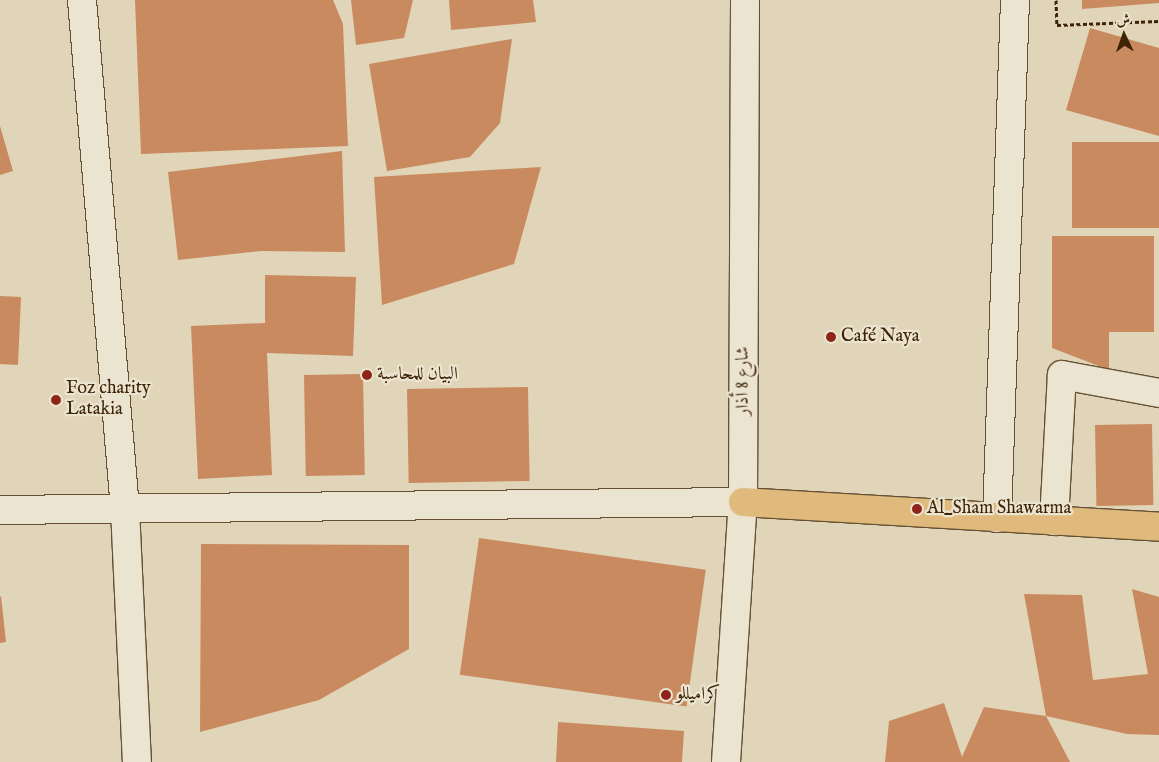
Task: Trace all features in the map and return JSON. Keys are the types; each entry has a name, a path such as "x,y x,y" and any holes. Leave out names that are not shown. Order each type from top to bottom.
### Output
{"main road":[{"path":"743,502 1159,527"}],"street":[{"path":"82,0 125,508 137,762"},
{"name":"شارع 8 أذار","path":"726,762 743,502 745,0"},
{"path":"997,518 1015,0"},
{"path":"1054,521 1062,375 1159,393"},
{"path":"0,510 743,502"}],"path":[{"path":"1056,0 1056,25 1159,20"}],"building":[{"path":"135,0 333,0 343,24 348,146 141,154"},
{"path":"351,0 413,0 404,38 356,45"},
{"path":"449,0 533,0 536,22 451,30"},
{"path":"1082,0 1159,0 1159,3 1082,9"},
{"path":"1090,28 1159,48 1159,136 1066,110"},
{"path":"512,39 500,123 470,157 387,171 369,64"},
{"path":"0,126 13,171 0,175"},
{"path":"1072,142 1159,142 1159,228 1072,228"},
{"path":"342,151 345,252 261,251 178,260 168,172"},
{"path":"541,167 514,264 382,305 374,177"},
{"path":"1052,236 1154,236 1154,332 1109,332 1109,370 1052,348"},
{"path":"265,275 356,277 353,356 267,353 272,475 198,479 191,326 265,323"},
{"path":"0,296 21,297 18,365 0,364"},
{"path":"363,374 365,475 306,476 304,375"},
{"path":"528,387 530,481 409,483 407,389"},
{"path":"1152,424 1153,505 1096,506 1095,425"},
{"path":"479,538 706,570 687,707 460,675"},
{"path":"201,544 409,545 409,649 319,700 200,732"},
{"path":"1132,589 1159,597 1159,735 1127,734 1046,716 1024,594 1082,595 1093,680 1148,674"},
{"path":"0,597 6,642 0,643"},
{"path":"944,703 962,757 984,707 1046,716 1070,762 885,762 889,721"},
{"path":"558,722 684,731 682,762 556,762"}],"place":[{"name":"Café Naya","path":"831,337"},
{"name":"البيان للمحاسبة","path":"367,375"},
{"name":"Foz charity Latakia","path":"56,400"},
{"name":"Al_Sham Shawarma","path":"917,509"},
{"name":"كراميللو","path":"666,695"}]}
